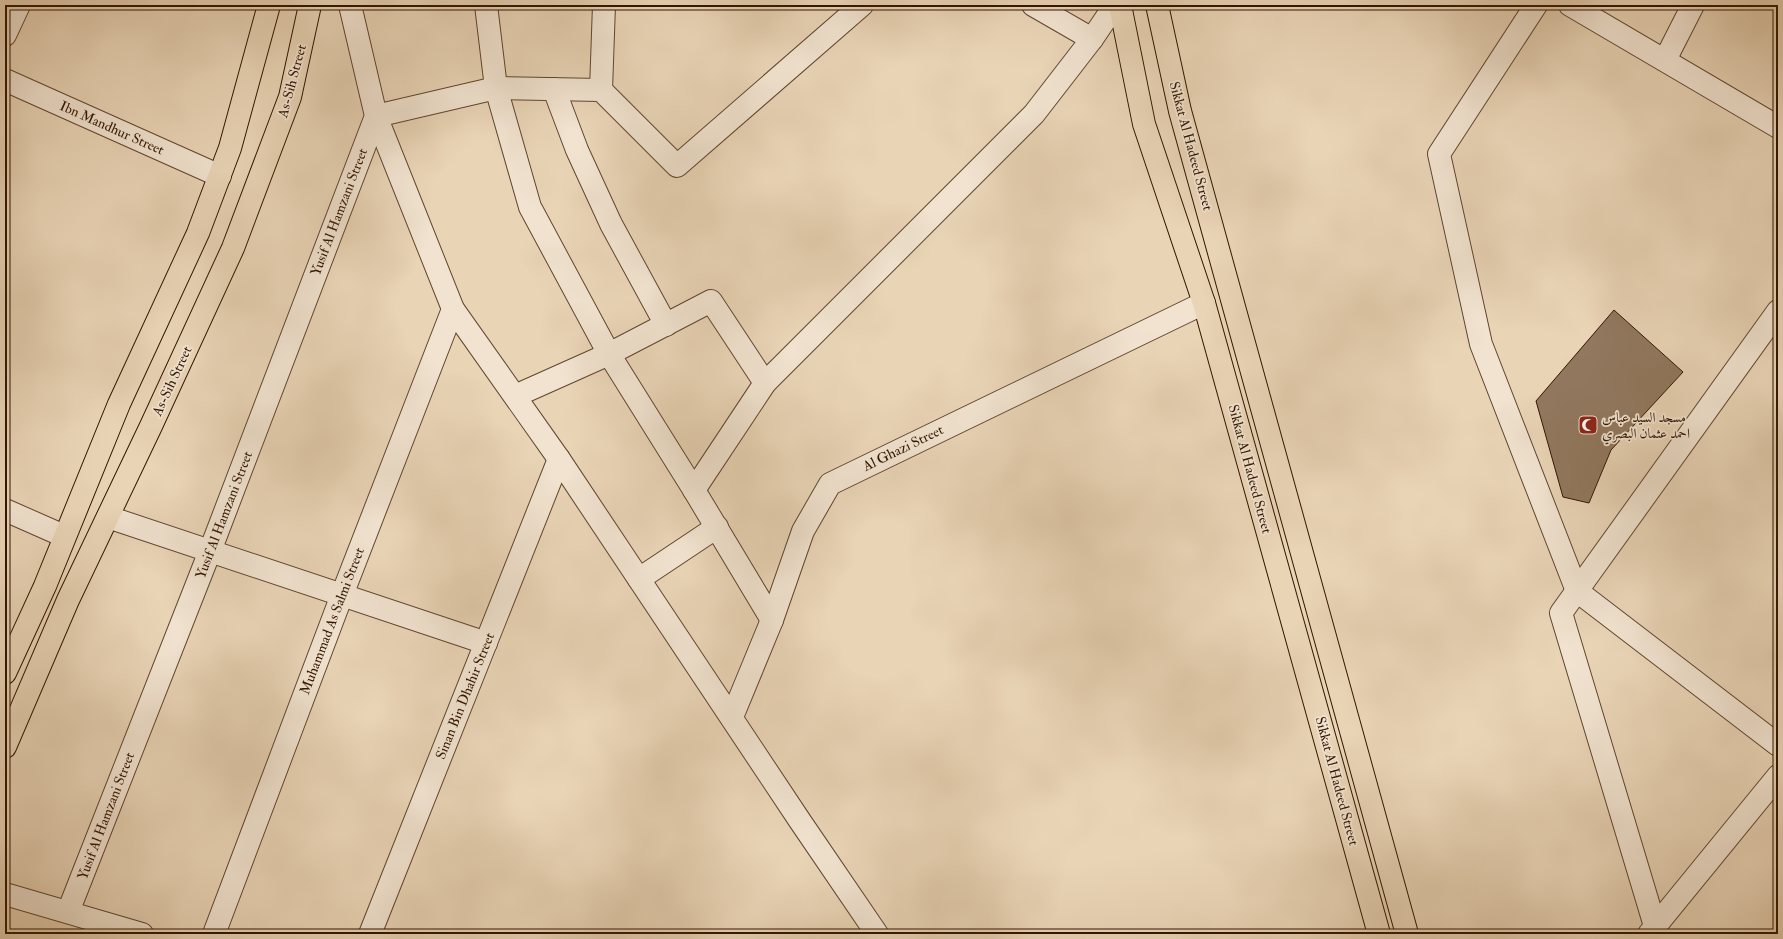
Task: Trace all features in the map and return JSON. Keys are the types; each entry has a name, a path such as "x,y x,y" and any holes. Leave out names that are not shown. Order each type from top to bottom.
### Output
{"main road":[{"path":"5,673 44,586 119,404 198,233 230,148 269,5"},
{"name":"As-Sih Street","path":"5,747 68,600 151,426 233,248 290,97 310,5"},
{"name":"Sikkat Al Hadeed Street","path":"1120,5 1144,124 1204,302 1379,934"},
{"name":"Sikkat Al Hadeed Street","path":"1157,5 1180,111 1407,934"}],"street":[{"path":"5,35 18,5"},
{"path":"350,5 376,116 453,309 559,458 800,821 877,934"},
{"path":"486,5 496,88 530,207 609,354 717,527 772,620"},
{"path":"601,90 604,5"},
{"path":"376,116 496,88 601,90 677,166 862,5"},
{"path":"1033,5 1092,39"},
{"path":"694,490 765,383 1034,114 1092,39 1115,5"},
{"path":"1536,5 1439,154 1481,344 1577,591 1778,745"},
{"path":"1570,5 1778,127"},
{"path":"1665,60 1693,5"},
{"name":"Ibn Mandhur Street","path":"5,80 220,176"},
{"path":"554,89 577,150 611,224 666,325"},
{"name":"Yusif Al Hamzani Street","path":"68,912 210,551 376,116"},
{"path":"515,396 609,354 711,301 765,383"},
{"name":"Al Ghazi Street","path":"732,717 772,620 803,531 830,484 1204,302"},
{"name":"Muhammad As Salmi Street","path":"214,934 342,595 453,309"},
{"path":"1652,930 1561,613 1778,311"},
{"name":"Sinan Bin Dhahir Street","path":"370,934 559,458"},
{"path":"5,510 64,536"},
{"path":"108,517 486,643"},
{"path":"640,579 717,527"},
{"path":"1652,930 1778,776"},
{"path":"5,894 142,934"}],"building":[{"name":"مسجد السيد عباس احمد عثمان البصري","path":"1614,310 1683,372 1611,450 1589,503 1563,497 1536,401"}],"place":[{"name":"مسجد السيد عباس احمد عثمان البصري","path":"1588,425"}]}
